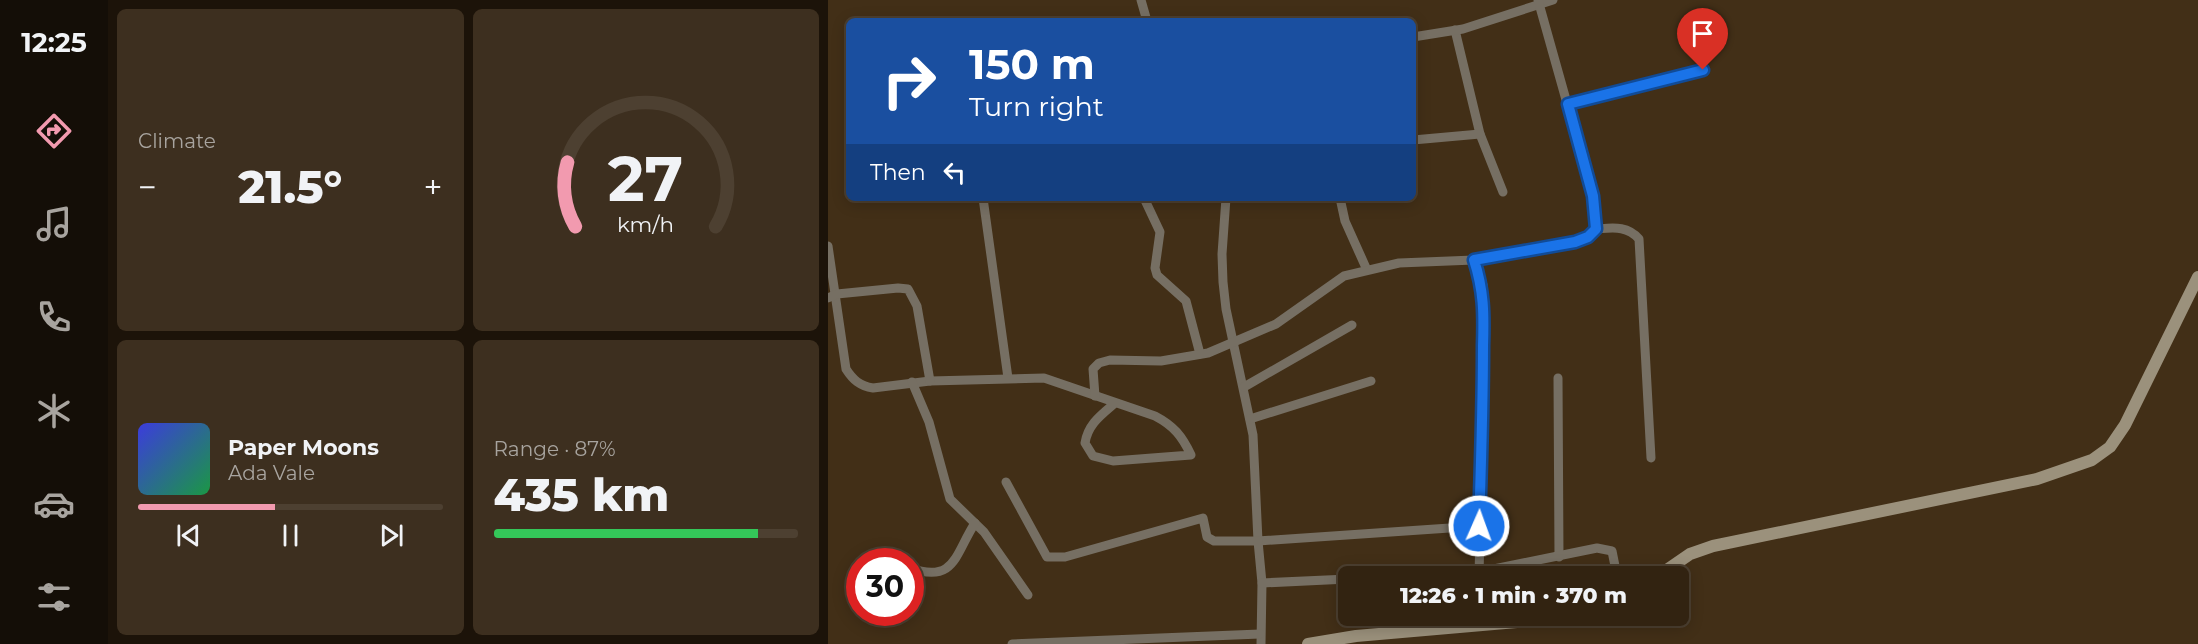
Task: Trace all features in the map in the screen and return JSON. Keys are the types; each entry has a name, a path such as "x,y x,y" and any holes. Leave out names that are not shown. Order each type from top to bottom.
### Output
{"street":[{"path":"1141,0 1146,18"},
{"path":"1416,36 1455,30 1539,2 1553,0"},
{"path":"1539,2 1593,196 1596,229"},
{"path":"1455,30 1480,134 1503,192"},
{"path":"1568,104 1703,70"},
{"path":"1416,140 1480,134"},
{"path":"984,201 1008,378"},
{"path":"1145,201 1160,232 1155,268 1157,275 1186,301 1200,354"},
{"path":"1012,644 1260,639 1262,583 1258,541 1256,463 1244,387 1226,309 1222,255 1226,201"},
{"path":"1341,201 1346,221 1367,270"},
{"path":"1095,396 1093,369 1099,363 1110,360 1161,361 1200,354 1285,319 1344,276 1399,263 1474,260 1575,242 1588,237 1596,229 1621,228 1633,232 1639,239 1651,458"},
{"path":"828,246 832,296 846,369 853,380 864,387 873,388 930,381 1044,378 1155,416 1170,424 1182,435 1191,455 1113,460 1093,456 1085,443 1087,432 1093,422 1114,403"},
{"path":"1474,260 1483,285 1485,316 1479,566"},
{"path":"1673,566 1690,554 1713,546 2037,479 2092,460 2110,447 2125,425 2198,277"},
{"path":"832,296 898,288 908,289 917,306 930,381"},
{"path":"1244,387 1352,325"},
{"path":"1558,378 1559,557"},
{"path":"1250,419 1371,381"},
{"path":"912,382 929,422 950,499 975,523 1028,595"},
{"path":"1006,482 1047,557 1065,557 1203,518 1207,537 1214,541 1258,541 1479,526"},
{"path":"924,572 930,573 946,570 952,566 960,547 975,523"},
{"path":"1517,566 1604,548 1612,551 1615,566"},
{"path":"1262,583 1338,579"},
{"path":"1308,644 1437,626"}],"route":[{"path":"1479,526 1484,428 1485,316 1483,285 1474,260 1541,250 1575,242 1588,237 1596,229 1593,196 1584,156 1568,104 1703,70"}]}
